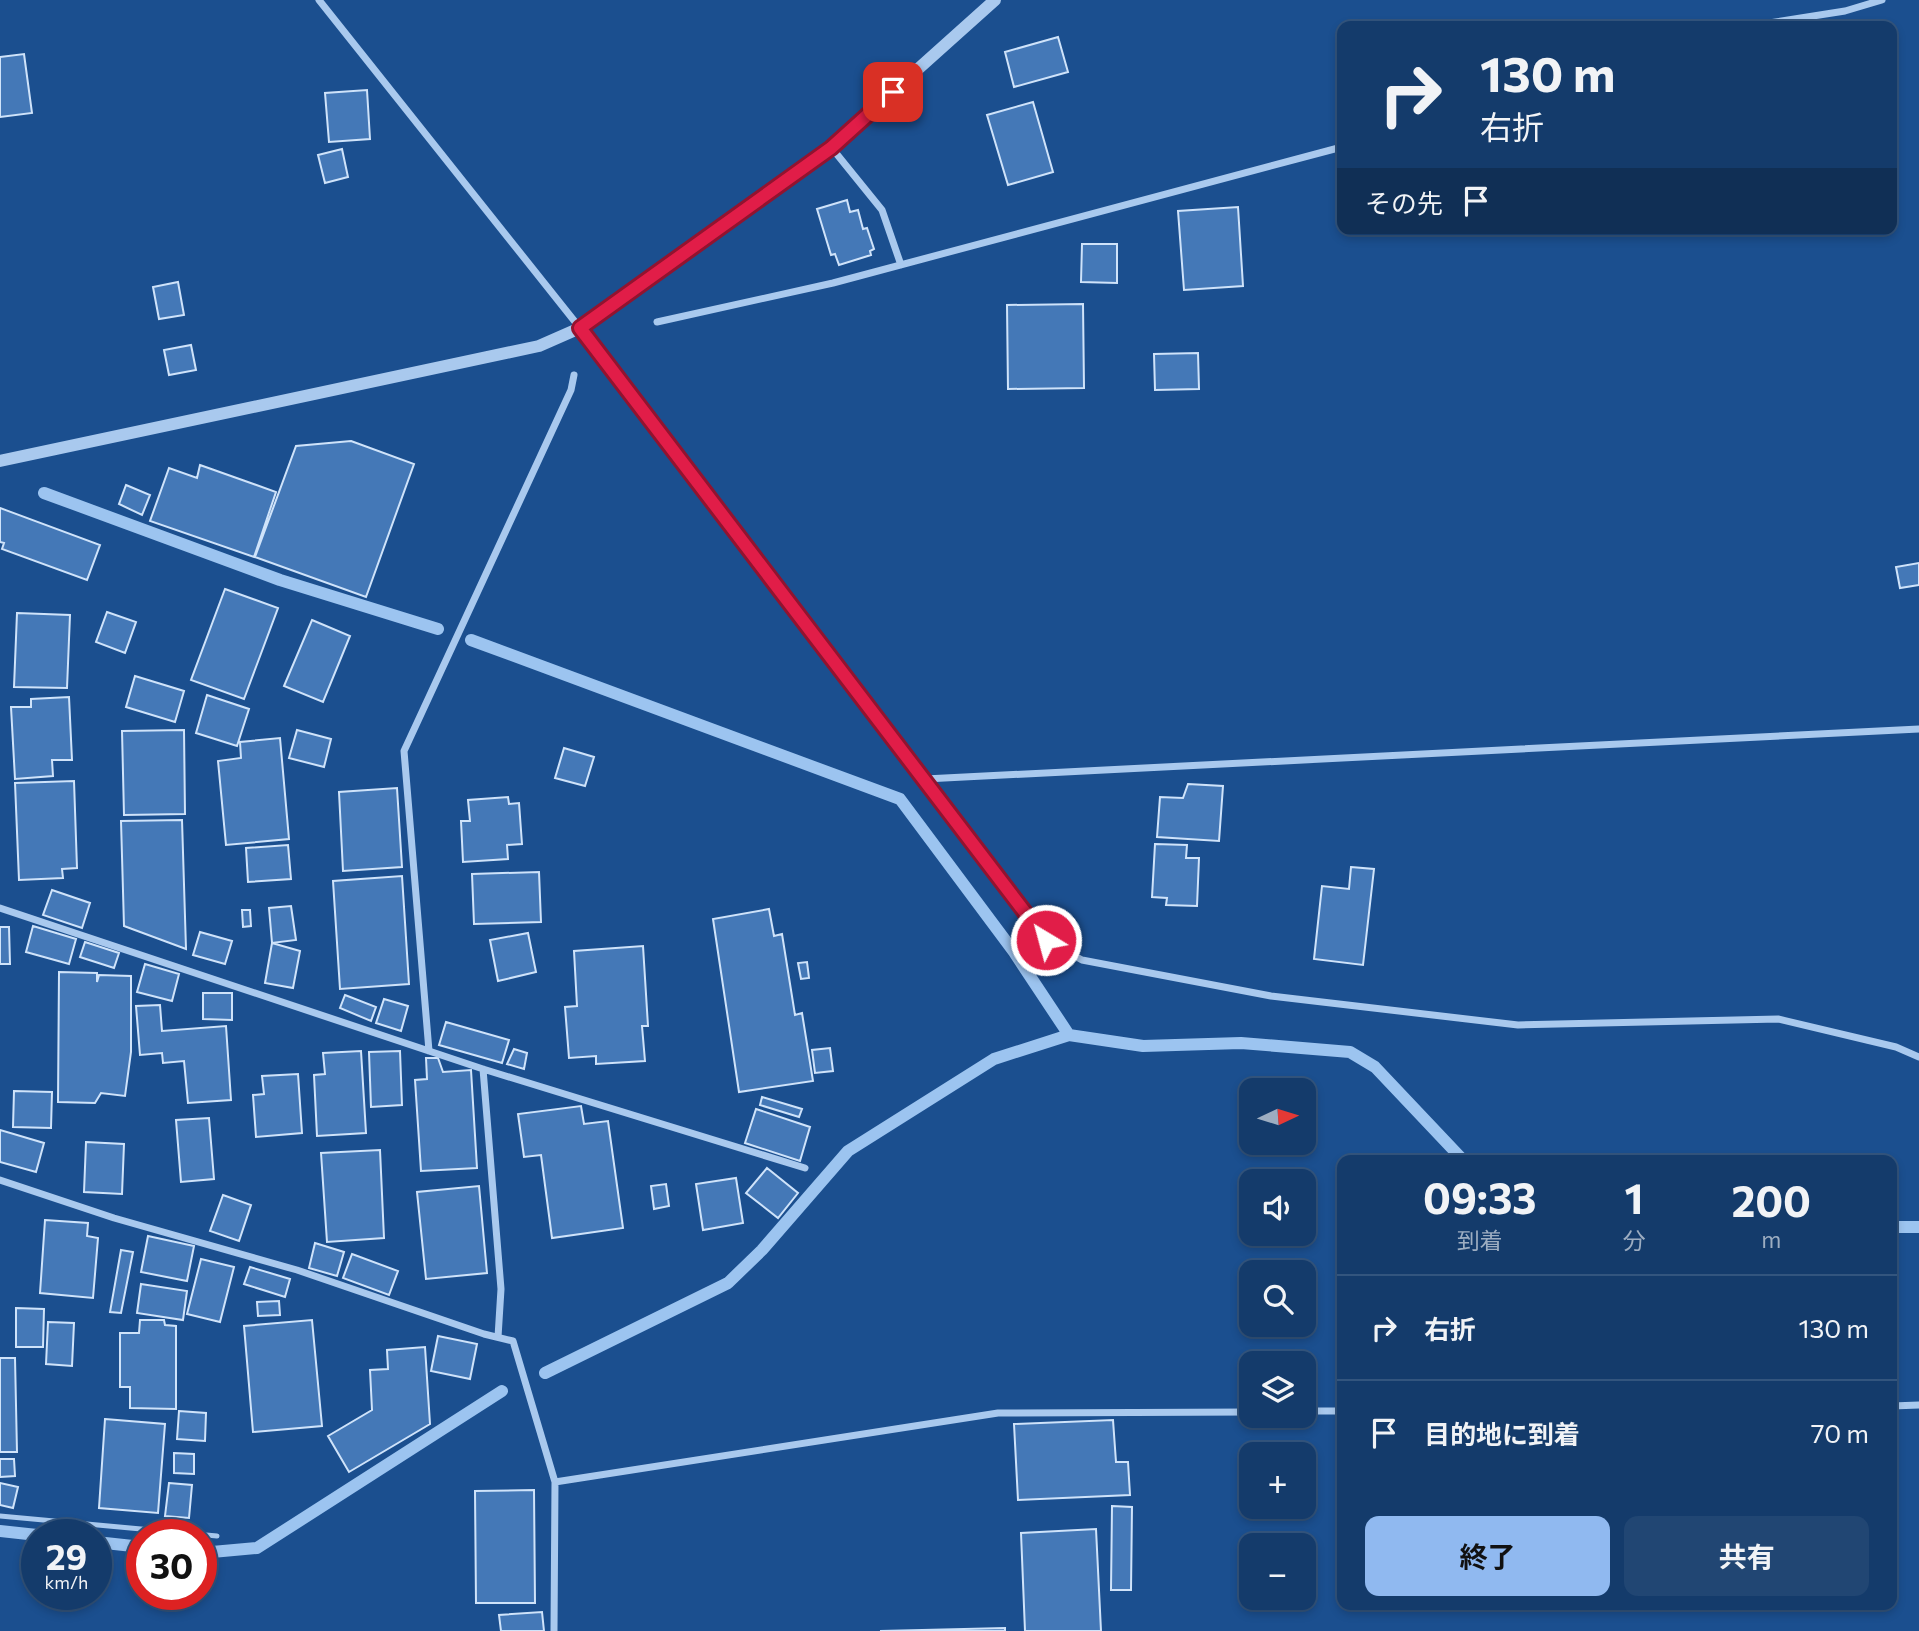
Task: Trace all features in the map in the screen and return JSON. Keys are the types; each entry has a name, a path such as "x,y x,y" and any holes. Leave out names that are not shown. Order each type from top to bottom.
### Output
{"street":[{"path":"319,0 580,328 1046,940 1082,960 1271,996 1518,1025 1778,1019 1896,1047 1919,1057"},
{"path":"0,461 538,346 580,328 831,148 995,0"},
{"path":"1782,21 1845,11 1882,0"},
{"path":"831,148 882,211 901,265"},
{"path":"657,322 778,297 1337,148"},
{"path":"429,1051 404,751 571,390 574,375"},
{"path":"925,779 1919,729"},
{"path":"0,908 482,1069 805,1168"},
{"path":"482,1069 500,1289 498,1337"},
{"path":"0,1180 114,1218 297,1270 513,1341 555,1482 554,1631"},
{"path":"1897,1406 1919,1405"},
{"path":"1316,1411 1337,1411"},
{"path":"555,1482 998,1413 1239,1412"}],"lane":[{"path":"0,1516 126,1528"}],"building":[{"path":"1058,37 1068,72 1014,87 1005,52"},
{"path":"24,54 32,113 0,117 0,57"},
{"path":"367,90 370,139 329,142 325,93"},
{"path":"1033,102 1053,172 1008,185 987,115"},
{"path":"342,149 348,177 325,183 318,155"},
{"path":"847,200 850,212 858,210 863,229 867,228 874,249 870,251 871,255 839,265 835,254 831,255 817,209"},
{"path":"1238,207 1243,286 1184,290 1178,211"},
{"path":"1082,244 1117,244 1117,283 1081,282"},
{"path":"178,282 184,315 159,319 153,287"},
{"path":"1083,304 1084,388 1008,389 1007,305"},
{"path":"191,345 196,370 169,375 164,350"},
{"path":"1198,353 1199,389 1155,390 1154,354"},
{"path":"351,441 414,464 366,597 255,557 296,446"},
{"path":"200,465 276,492 254,557 150,521 169,468 197,478"},
{"path":"126,485 150,495 142,515 119,504"},
{"path":"0,508 100,545 87,580 2,549 4,543 0,542"},
{"path":"1919,563 1919,585 1900,588 1896,567"},
{"path":"225,589 278,608 244,699 191,680"},
{"path":"107,612 136,622 125,653 96,642"},
{"path":"17,613 70,615 67,688 14,687"},
{"path":"312,620 350,636 323,702 284,686"},
{"path":"135,676 184,691 175,722 126,707"},
{"path":"207,695 249,709 237,746 196,733"},
{"path":"69,697 72,760 52,760 53,776 15,779 11,707 31,707 31,699"},
{"path":"184,730 185,814 124,815 122,731"},
{"path":"297,730 331,739 324,767 289,758"},
{"path":"280,738 289,839 226,845 218,761 241,758 240,742"},
{"path":"564,748 594,757 585,786 555,778"},
{"path":"74,781 77,868 62,869 63,878 19,880 15,783"},
{"path":"1188,784 1223,786 1219,841 1157,837 1160,797 1183,798"},
{"path":"397,788 402,867 343,871 339,792"},
{"path":"508,797 509,804 519,803 522,844 507,845 508,859 463,862 461,821 470,821 468,800"},
{"path":"182,820 186,949 124,926 121,821"},
{"path":"1155,844 1187,845 1186,858 1199,858 1197,906 1166,905 1167,898 1152,897"},
{"path":"288,845 291,879 248,882 246,848"},
{"path":"1351,867 1374,869 1363,965 1314,959 1322,886 1349,889"},
{"path":"539,872 541,922 474,924 472,874"},
{"path":"402,876 409,984 340,989 333,881"},
{"path":"52,890 90,903 82,928 43,915"},
{"path":"291,906 296,940 272,943 269,908"},
{"path":"769,909 774,936 782,934 795,1015 802,1013 813,1081 739,1092 713,919"},
{"path":"242,910 250,910 251,926 243,927"},
{"path":"33,926 76,939 69,964 26,952"},
{"path":"0,927 9,927 10,964 0,964"},
{"path":"200,932 232,941 225,964 193,955"},
{"path":"528,933 536,972 498,981 490,940"},
{"path":"85,942 119,953 114,968 80,957"},
{"path":"272,943 300,951 293,988 265,983"},
{"path":"643,946 648,1026 642,1026 645,1061 596,1064 596,1056 569,1058 565,1007 577,1006 574,951"},
{"path":"807,962 809,978 801,979 798,963"},
{"path":"145,964 179,974 172,1001 137,992"},
{"path":"59,972 97,973 97,982 99,975 131,976 131,1052 125,1096 101,1093 95,1103 58,1102"},
{"path":"203,993 232,993 232,1020 203,1019"},
{"path":"345,995 376,1007 371,1021 340,1008"},
{"path":"384,999 408,1006 401,1031 376,1023"},
{"path":"160,1005 162,1031 226,1026 231,1100 188,1103 184,1061 163,1063 162,1053 140,1055 136,1006"},
{"path":"446,1022 509,1040 502,1063 439,1045"},
{"path":"830,1048 833,1071 815,1073 812,1050"},
{"path":"514,1049 527,1053 524,1069 507,1064"},
{"path":"361,1051 366,1133 317,1136 314,1075 325,1074 323,1053"},
{"path":"400,1051 402,1105 371,1107 369,1052"},
{"path":"426,1058 438,1058 443,1072 471,1070 477,1168 421,1171 415,1080 427,1079"},
{"path":"298,1074 302,1133 256,1137 253,1095 264,1094 262,1076"},
{"path":"14,1091 52,1092 51,1128 13,1127"},
{"path":"762,1097 802,1109 799,1117 760,1105"},
{"path":"581,1106 584,1124 608,1121 623,1228 552,1238 541,1155 524,1157 518,1114"},
{"path":"756,1109 810,1127 800,1161 745,1143"},
{"path":"209,1118 214,1179 181,1182 176,1120"},
{"path":"0,1130 44,1143 36,1172 0,1162"},
{"path":"86,1142 124,1144 122,1194 84,1192"},
{"path":"380,1150 384,1238 327,1242 321,1153"},
{"path":"767,1168 798,1193 778,1218 746,1193"},
{"path":"736,1178 743,1223 703,1230 696,1184"},
{"path":"666,1184 669,1206 654,1209 651,1186"},
{"path":"479,1186 487,1273 426,1279 417,1192"},
{"path":"223,1195 251,1205 239,1241 210,1231"},
{"path":"45,1220 88,1223 87,1236 98,1238 93,1298 40,1293"},
{"path":"148,1236 194,1246 187,1281 141,1272"},
{"path":"315,1243 344,1252 337,1276 309,1268"},
{"path":"121,1250 133,1252 121,1313 110,1312"},
{"path":"352,1254 398,1271 389,1295 343,1278"},
{"path":"201,1259 234,1267 220,1322 187,1314"},
{"path":"250,1267 290,1279 285,1297 244,1284"},
{"path":"141,1284 187,1291 183,1320 137,1313"},
{"path":"279,1301 280,1315 258,1316 257,1302"},
{"path":"16,1308 44,1309 43,1347 16,1347"},
{"path":"140,1320 164,1320 165,1325 176,1326 176,1409 130,1408 130,1387 120,1387 120,1333 139,1333"},
{"path":"312,1320 322,1426 253,1432 244,1326"},
{"path":"48,1322 74,1323 72,1366 46,1364"},
{"path":"438,1336 477,1344 470,1379 431,1371"},
{"path":"425,1347 430,1424 349,1472 328,1436 372,1410 370,1370 388,1369 387,1350"},
{"path":"0,1358 15,1358 17,1452 0,1452"},
{"path":"179,1411 206,1413 205,1441 177,1439"},
{"path":"105,1419 165,1424 158,1513 99,1508"},
{"path":"1113,1420 1116,1462 1128,1462 1130,1495 1018,1500 1014,1424"},
{"path":"174,1453 194,1454 194,1474 174,1473"},
{"path":"0,1459 14,1459 15,1476 0,1477"},
{"path":"0,1483 18,1487 13,1508 0,1505"},
{"path":"169,1483 192,1485 189,1518 165,1516"},
{"path":"534,1490 535,1603 476,1603 475,1491"},
{"path":"1112,1506 1132,1507 1131,1590 1111,1590"},
{"path":"1096,1529 1101,1631 1025,1631 1021,1533"},
{"path":"542,1612 544,1631 501,1631 499,1615"},
{"path":"1005,1628 1005,1631 880,1631"}],"waterway":[{"path":"44,493 280,580 438,629"},
{"path":"471,640 900,799 1014,952 1069,1035 1143,1046 1241,1043 1350,1052 1375,1067 1458,1155"},
{"path":"545,1373 728,1283 762,1250 848,1151 994,1059 1069,1035"},
{"path":"1897,1227 1919,1227"},
{"path":"217,1552 257,1548 502,1391"},
{"path":"0,1531 21,1533"},
{"path":"112,1544 126,1545"}],"route":[{"path":"893,92 831,148 580,328 1046,940"}]}
